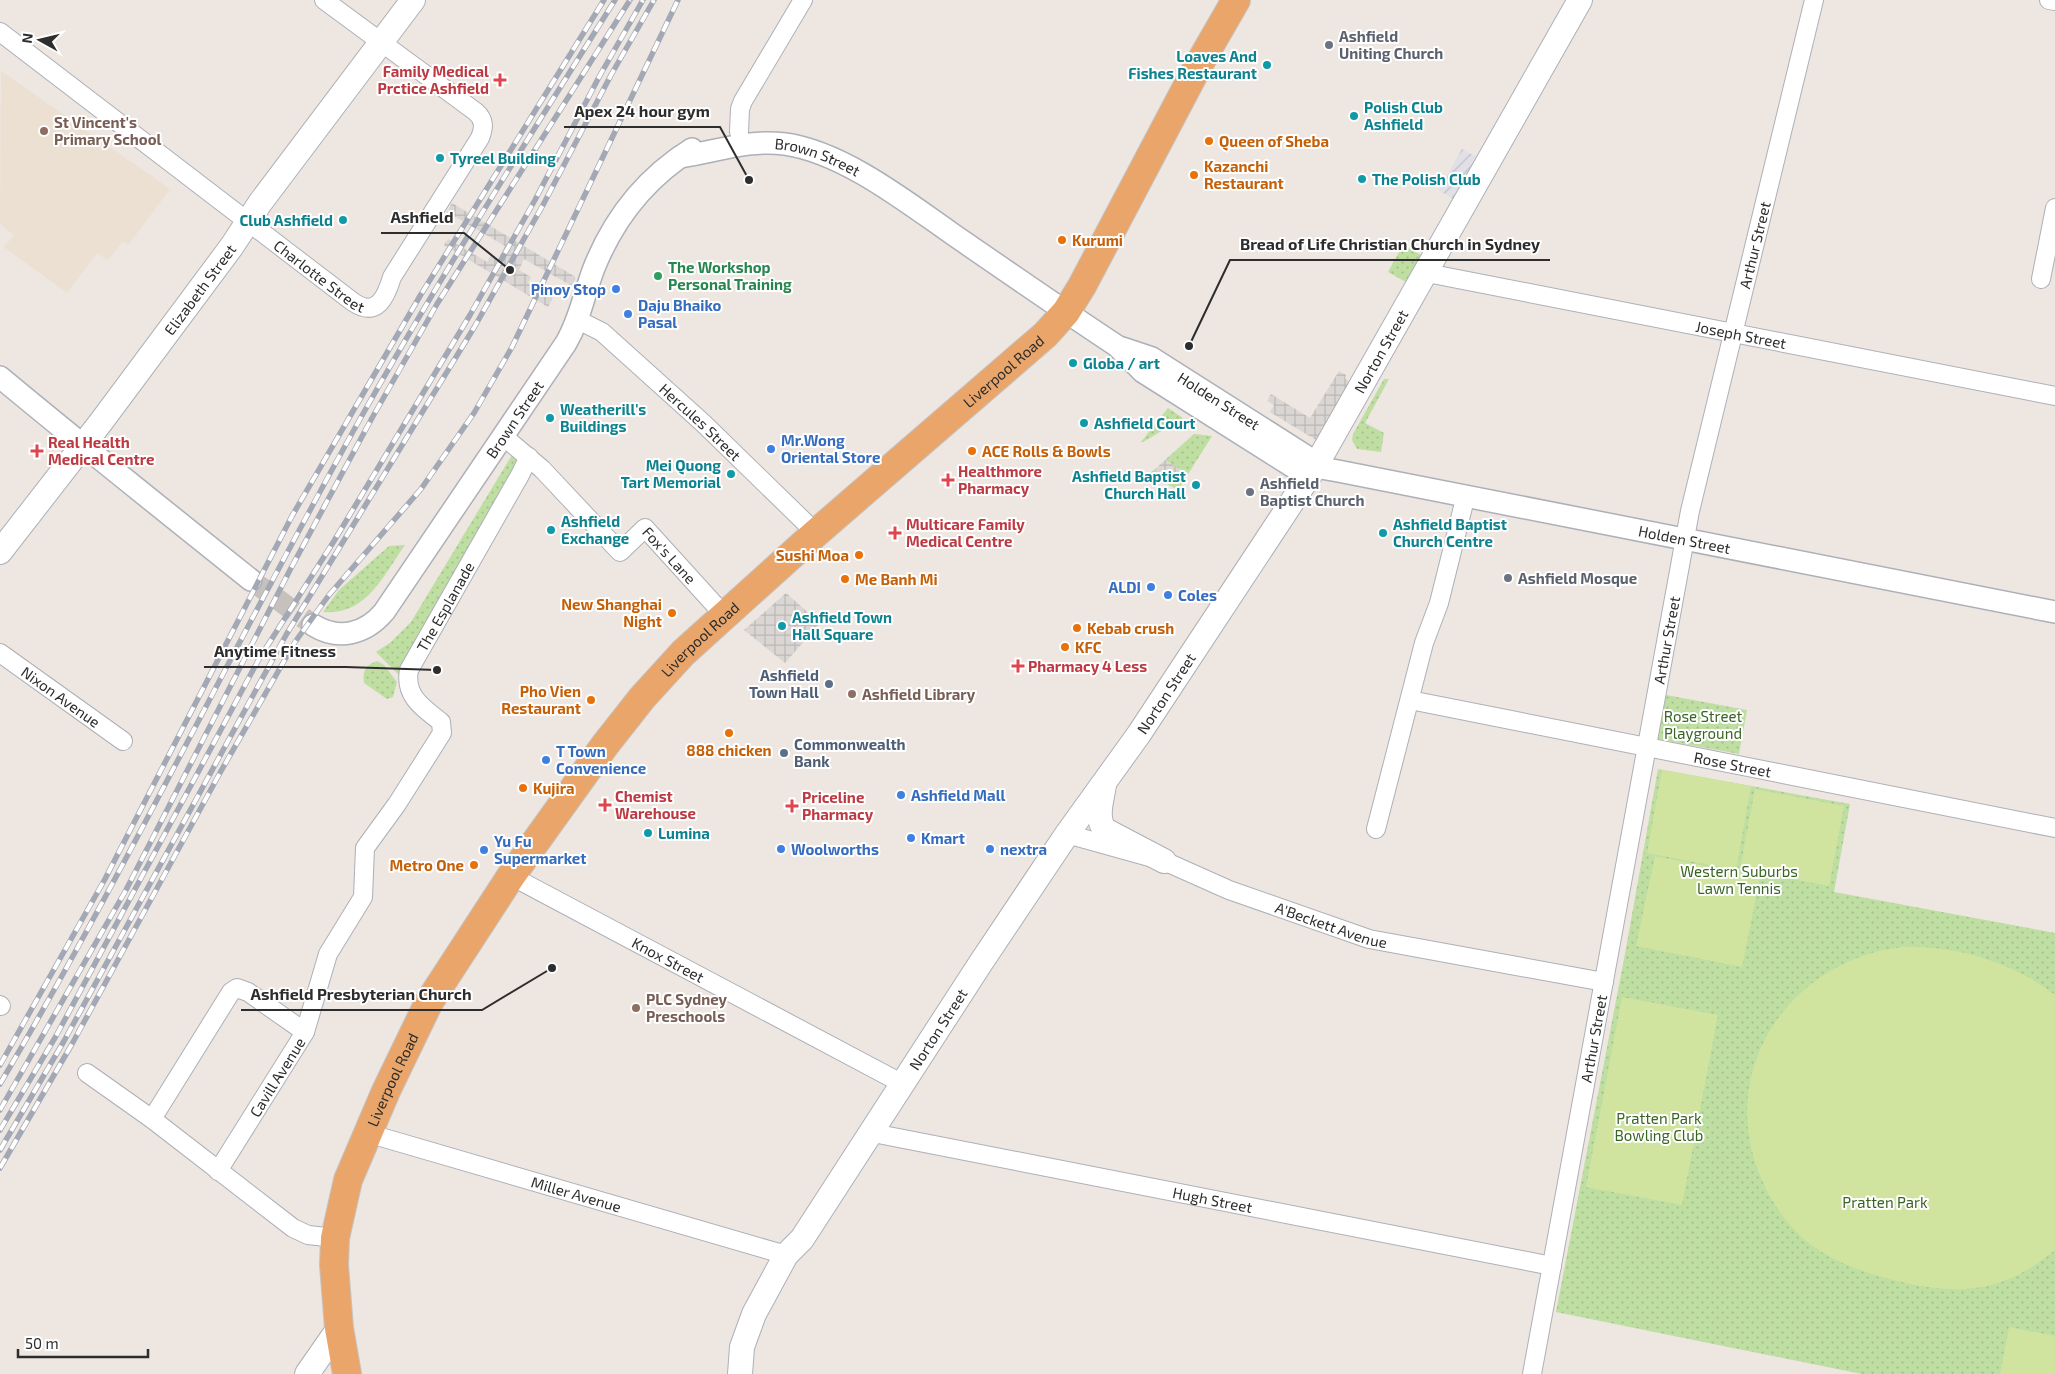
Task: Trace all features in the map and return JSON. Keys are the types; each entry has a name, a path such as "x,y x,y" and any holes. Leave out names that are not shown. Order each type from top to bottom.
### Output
{"highway":[{"name":"Liverpool Road","path":"347,1374 339,1328 334,1265 335,1238 348,1180 406,1047 429,1002 511,876 564,800 642,698 683,653 816,533 1023,355 1066,312 1082,286 1198,66 1229,3"}],"main road":[{"name":"Elizabeth Street","path":"0,552 249,222 260,202 413,0"},
{"name":"Norton Street","path":"740,1374 742,1347 754,1314 786,1255 802,1239 1067,834 1139,734 1315,467 1427,273 1580,0"},
{"path":"1105,780 1099,815 1100,824 1105,830 1164,861"},
{"path":"307,1374 339,1328"}],"street":[{"path":"324,0 382,43"},
{"path":"739,132 740,109 743,101 804,0"},
{"name":"Arthur Street","path":"1532,1374 1684,539 1814,0"},
{"path":"2049,0 2055,1"},
{"name":"Charlotte Street","path":"0,32 358,305 371,307 382,302 392,277 483,131 482,118 382,43"},
{"name":"Brown Street","path":"313,625 331,633 348,634 368,627 376,621 549,370 578,320 594,268 622,216 656,174 702,143 739,132 778,131 830,144 862,164 891,191"},
{"name":"Brown Street","path":"680,157 755,143 786,144 829,157 891,191 1066,312"},
{"path":"2041,279 2055,208"},
{"name":"Joseph Street","path":"1427,273 2055,396"},
{"name":"Holden Street","path":"1066,312 1117,346 1152,358 1306,456 1315,467 1466,495 2055,612"},
{"name":"Hercules Street","path":"578,320 602,332 682,404 816,533"},
{"path":"0,377 251,580"},
{"path":"502,436 528,457"},
{"name":"Fox's Lane","path":"528,457 620,552 645,528 724,615"},
{"name":"The Esplanade","path":"305,1032 328,954 363,897 365,848 397,804 442,733 441,722 422,708 410,692 407,681 409,670 520,475 528,457"},
{"path":"1376,829 1424,643 1438,603 1466,495"},
{"name":"Nixon Avenue","path":"0,653 123,741"},
{"name":"Rose Street","path":"1410,700 2055,828"},
{"name":"A'Beckett Avenue","path":"1067,834 1164,861 1228,890 1370,939 1604,982"},
{"name":"Knox Street","path":"511,876 903,1084"},
{"name":"Cavill Avenue","path":"152,1119 231,992 237,988 248,992 305,1032 218,1171"},
{"path":"87,1073 152,1119 293,1228 308,1235 335,1238"},
{"name":"Miller Avenue","path":"367,1133 786,1255"},
{"name":"Hugh Street","path":"872,1133 1552,1266"}],"shaded area":[{"name":"St Vincent's Primary School","path":"1,71 170,189 128,245 123,241 108,260 97,253 67,293 4,247 14,235 0,224"},
{"path":"1462,149 1477,157 1453,199 1439,190"},
{"path":"452,203 574,276 575,279 572,286 524,259 519,270 531,277 528,283 553,298 548,307 444,245 448,239 487,262 491,255 498,259 505,246 447,212"},
{"path":"1339,371 1346,375 1345,378 1350,383 1316,440 1270,412 1274,405 1267,401 1271,394 1310,418"},
{"path":"1165,460 1181,470 1174,482 1154,470"},
{"name":"Ashfield Town Hall Square","path":"786,593 820,623 785,663 744,630"}],"green space":[{"path":"1403,245 1421,255 1406,282 1388,272"},
{"path":"1384,379 1389,379 1365,423 1384,433 1381,452 1357,449 1352,440 1353,434"},
{"path":"1168,408 1183,418 1141,442"},
{"path":"1194,434 1212,436 1178,490 1149,474 1154,470 1174,482 1181,470 1165,460"},
{"path":"512,455 519,461 401,677 376,652 391,642 411,622"},
{"path":"405,545 381,581 362,601 351,608 338,612 323,612 339,590 389,546"},
{"path":"377,661 384,665 397,682 393,697 387,699 364,683 366,669 370,664"},
{"name":"Rose Street Playground","path":"1666,695 1747,710 1739,754 1658,739"},
{"name":"Pratten Park","path":"1658,769 1850,804 1834,892 2055,933 2055,1374 1862,1374 1556,1312 1625,954"},
{"path":"1662,770 1751,786 1736,870 1647,853"},
{"path":"1755,789 1844,806 1829,886 1740,869"},
{"name":"Western Suburbs Lawn Tennis","path":"1655,856 1760,877 1742,967 1636,946"},
{"path":"1902,947 1942,949 1983,958 2021,973 2055,995 2055,1250 2020,1274 1985,1286 1967,1289 1948,1289 1906,1283 1854,1268 1817,1249 1791,1226 1773,1201 1759,1173 1749,1133 1748,1094 1757,1058 1774,1025 1797,996 1827,973 1863,956"},
{"name":"Pratten Park Bowling Club","path":"1622,997 1718,1015 1682,1205 1586,1187"},
{"path":"2009,1327 2055,1336 2055,1374 2000,1374"}],"tunnel":[{"path":"251,580 313,625"}],"railway":[{"path":"0,1065 105,879 292,516 420,296 604,0"},
{"path":"0,1084 94,917 364,412 456,256 615,0"},
{"path":"0,1110 126,890 290,570 372,418 437,304 630,0"},
{"path":"0,1130 56,1036 259,659 334,541 470,315 535,200 599,77 643,0"},
{"path":"0,1150 64,1041 286,635 475,326 543,205 611,75 654,0"},
{"path":"0,1168 72,1044 221,771 295,642 329,595 421,489 474,413 512,347 678,0"}],"place":[{"name":"Ashfield Uniting Church","path":"1329,45"},
{"name":"Loaves And Fishes Restaurant","path":"1267,65"},
{"name":"Family Medical Prctice Ashfield","path":"500,80"},
{"name":"Polish Club Ashfield","path":"1354,116"},
{"name":"St Vincent's Primary School","path":"44,131"},
{"name":"Queen of Sheba","path":"1209,141"},
{"name":"Tyreel Building","path":"440,158"},
{"name":"Kazanchi Restaurant","path":"1194,175"},
{"name":"The Polish Club","path":"1362,179"},
{"name":"Apex 24 hour gym","path":"749,180"},
{"name":"Club Ashfield","path":"343,220"},
{"name":"Kurumi","path":"1062,240"},
{"name":"Ashfield","path":"510,270"},
{"name":"The Workshop Personal Training","path":"658,276"},
{"name":"Pinoy Stop","path":"616,289"},
{"name":"Daju Bhaiko Pasal","path":"628,314"},
{"name":"Bread of Life Christian Church in Sydney","path":"1189,346"},
{"name":"Globa / art","path":"1073,363"},
{"name":"Weatherill's Buildings","path":"550,418"},
{"name":"Ashfield Court","path":"1084,423"},
{"name":"Mr.Wong Oriental Store","path":"771,449"},
{"name":"Real Health Medical Centre","path":"37,451"},
{"name":"ACE Rolls & Bowls","path":"972,451"},
{"name":"Mei Quong Tart Memorial","path":"731,474"},
{"name":"Healthmore Pharmacy","path":"948,480"},
{"name":"Ashfield Baptist Church Hall","path":"1196,485"},
{"name":"Ashfield Baptist Church","path":"1250,492"},
{"name":"Ashfield Exchange","path":"551,530"},
{"name":"Multicare Family Medical Centre","path":"895,533"},
{"name":"Ashfield Baptist Church Centre","path":"1383,533"},
{"name":"Sushi Moa","path":"859,555"},
{"name":"Ashfield Mosque","path":"1508,578"},
{"name":"Me Banh Mi","path":"845,579"},
{"name":"ALDI","path":"1151,587"},
{"name":"Coles","path":"1168,595"},
{"name":"New Shanghai Night","path":"672,613"},
{"name":"Ashfield Town Hall Square","path":"782,626"},
{"name":"Kebab crush","path":"1077,628"},
{"name":"KFC","path":"1065,647"},
{"name":"Pharmacy 4 Less","path":"1018,666"},
{"name":"Anytime Fitness","path":"437,670"},
{"name":"Ashfield Town Hall","path":"829,684"},
{"name":"Ashfield Library","path":"852,694"},
{"name":"Pho Vien Restaurant","path":"591,700"},
{"name":"888 chicken","path":"729,733"},
{"name":"Commonwealth Bank","path":"784,753"},
{"name":"T Town Convenience","path":"546,760"},
{"name":"Kujira","path":"523,788"},
{"name":"Ashfield Mall","path":"901,795"},
{"name":"Chemist Warehouse","path":"605,805"},
{"name":"Priceline Pharmacy","path":"792,806"},
{"name":"Lumina","path":"648,833"},
{"name":"Kmart","path":"911,838"},
{"name":"Woolworths","path":"781,849"},
{"name":"nextra","path":"990,849"},
{"name":"Yu Fu Supermarket","path":"484,850"},
{"name":"Metro One","path":"474,865"},
{"name":"Ashfield Presbyterian Church","path":"552,968"},
{"name":"PLC Sydney Preschools","path":"636,1008"}]}
